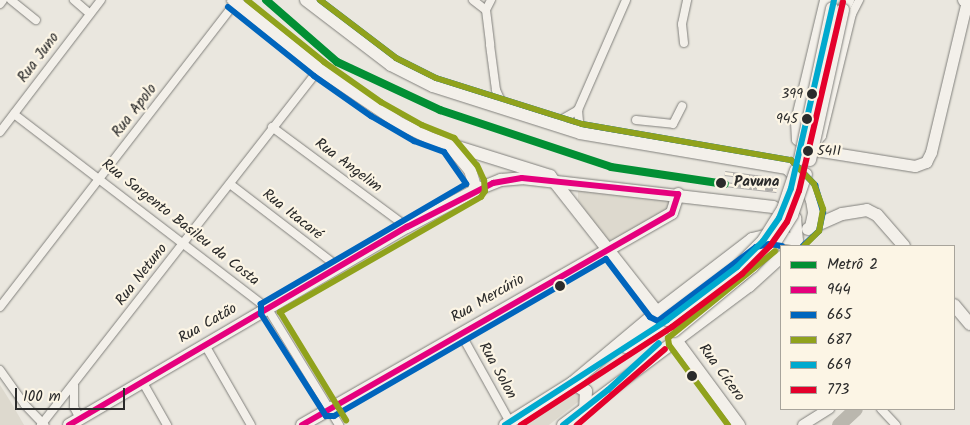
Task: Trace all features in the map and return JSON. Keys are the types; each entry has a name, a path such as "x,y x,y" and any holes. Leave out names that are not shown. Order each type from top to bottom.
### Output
{"main road":[{"path":"306,0 405,74 580,133 782,167 806,189 814,206 810,227"},
{"path":"234,1 319,69 401,124 448,144 542,172 555,182"},
{"path":"837,4 796,121 796,136 808,148 910,166 926,162 931,152 967,1"},
{"path":"669,326 737,267 763,241 779,218 800,159 837,4"},
{"path":"448,144 470,170 476,190"},
{"name":"Rua Catão","path":"77,423 142,381 407,227 476,190 513,178 734,200 788,212"},
{"name":"Rua Cícero","path":"555,182 669,326 739,425"},
{"path":"795,242 796,221 788,212 806,189"},
{"name":"Rua Mercúrio","path":"302,425 672,213 678,194"},
{"path":"795,242 810,227 847,213 867,210 877,215 903,245"},
{"path":"563,425 608,390 752,239 768,235 795,242"},
{"path":"507,423 572,383 588,369 749,286 780,258"},
{"path":"956,308 970,324"},
{"path":"572,383 586,391 585,408"}],"street":[{"path":"11,0 36,20"},
{"path":"74,0 90,14"},
{"name":"Rua Juno","path":"0,132 101,0"},
{"path":"473,0 486,10"},
{"path":"491,0 486,10 498,106"},
{"path":"580,133 578,110 626,0"},
{"path":"684,44 682,24 687,0"},
{"path":"808,148 817,144 822,136 852,14 859,0"},
{"name":"Rua Apolo","path":"0,307 234,1"},
{"name":"Rua Netuno","path":"43,425 185,243 272,127 319,69"},
{"path":"496,90 498,106"},
{"path":"636,120 673,124 682,106"},
{"path":"554,124 578,110"},
{"name":"Rua Sargento Basileu da Costa","path":"14,114 268,308 339,425"},
{"name":"Rua Angelim","path":"272,127 407,227"},
{"name":"Rua Itacaré","path":"230,184 338,267"},
{"name":"Rua Solon","path":"461,334 507,423"},
{"path":"205,345 251,425"},
{"path":"0,370 43,425"},
{"path":"142,381 167,425"},
{"path":"74,384 74,407 77,423"},
{"path":"803,425 827,410"},
{"path":"882,410 896,425"}],"shaded area":[{"path":"594,190 603,194 670,198 672,206 610,246 578,200 578,191"},
{"path":"0,385 12,404 24,425 0,425"},
{"path":"576,389 583,398 549,425 512,425"}],"waterway":[{"path":"839,425 855,410"}],"railway":[{"path":"725,173 778,180"},
{"path":"725,184 777,190"}],"metro line":[{"name":"2","path":"266,0 337,62 440,110 611,167 725,184"}],"transit line":[{"name":"687","path":"247,0 324,62 381,102 422,125 454,138 477,165 484,180 485,191 481,197 280,312 346,420"},
{"name":"665","path":"320,0 396,58 436,78 582,124 791,160 815,185 823,212 819,231 804,245"},
{"name":"687","path":"320,0 396,58 436,78 582,124 791,160 814,184 823,209 819,231 805,245"},
{"name":"669","path":"505,425 667,320 737,267 763,241 779,218 791,188 834,0"},
{"name":"773","path":"521,425 672,327 742,274 770,246 787,222 799,191 843,2"},
{"name":"665","path":"228,7 314,76 371,116 414,141 444,152 466,184 261,304 261,314 326,416 334,416 606,259 650,317 658,321 756,247 769,244 780,246"},
{"name":"944","path":"69,425 407,227 493,183 522,178 678,194"},
{"name":"944","path":"302,425 672,213 678,194"},
{"name":"687","path":"728,425 669,345 668,338 775,251"},
{"name":"669","path":"563,425 608,390 659,343"},
{"name":"773","path":"577,425 665,349"}],"place":[{"name":"399","path":"812,94"},
{"name":"945","path":"807,119"},
{"name":"541I","path":"808,151"},
{"name":"Pavuna","path":"721,183"}]}
